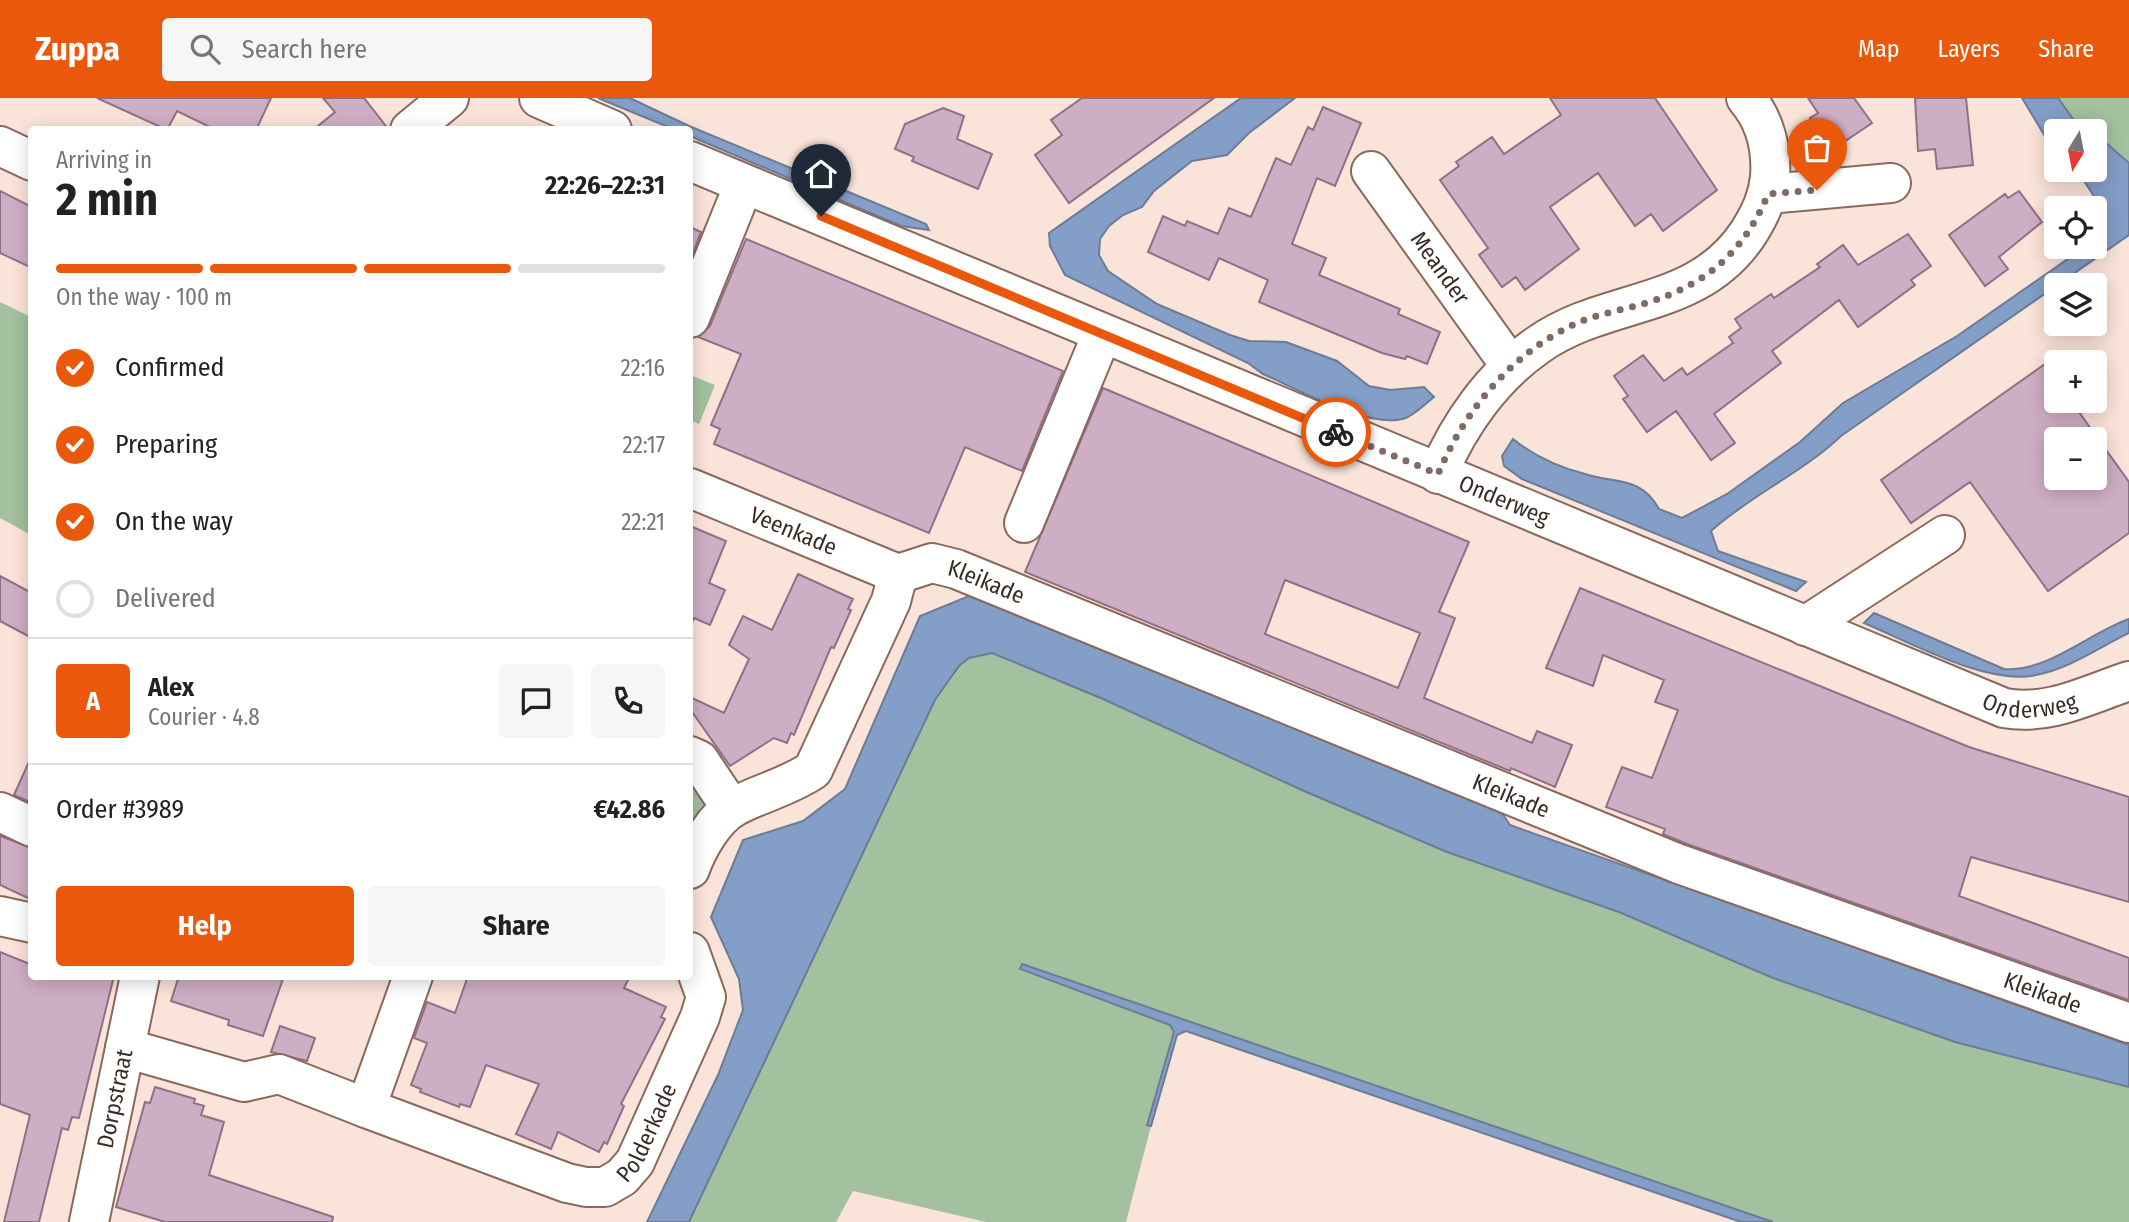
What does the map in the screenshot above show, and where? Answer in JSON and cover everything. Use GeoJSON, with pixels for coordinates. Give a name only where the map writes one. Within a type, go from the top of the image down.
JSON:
{"type":"FeatureCollection","features":[{"type":"Feature","properties":{"kind":"street"},"geometry":{"type":"LineString","coordinates":[[539,98],[603,126]]}},
{"type":"Feature","properties":{"kind":"street"},"geometry":{"type":"LineString","coordinates":[[1438,474],[1457,434],[1510,365],[1567,327],[1682,290],[1714,270],[1740,246],[1768,194],[1770,167],[1767,139],[1757,110],[1746,98]]}},
{"type":"Feature","properties":{"kind":"street"},"geometry":{"type":"LineString","coordinates":[[0,146],[28,160]]}},
{"type":"Feature","properties":{"kind":"street","name":"Onderweg"},"geometry":{"type":"LineString","coordinates":[[693,162],[2004,708],[2026,712],[2048,709],[2129,681]]}},
{"type":"Feature","properties":{"kind":"street","name":"Meander"},"geometry":{"type":"LineString","coordinates":[[1371,171],[1510,365]]}},
{"type":"Feature","properties":{"kind":"street"},"geometry":{"type":"LineString","coordinates":[[1768,194],[1891,183]]}},
{"type":"Feature","properties":{"kind":"street"},"geometry":{"type":"LineString","coordinates":[[693,311],[744,184]]}},
{"type":"Feature","properties":{"kind":"street"},"geometry":{"type":"LineString","coordinates":[[1024,523],[1102,334]]}},
{"type":"Feature","properties":{"kind":"street","name":"Veenkade"},"geometry":{"type":"LineString","coordinates":[[693,489],[898,574]]}},
{"type":"Feature","properties":{"kind":"street"},"geometry":{"type":"LineString","coordinates":[[1805,626],[1945,535]]}},
{"type":"Feature","properties":{"kind":"street","name":"Kleikade"},"geometry":{"type":"LineString","coordinates":[[898,574],[932,563],[956,569],[1679,864],[2129,1023]]}},
{"type":"Feature","properties":{"kind":"street"},"geometry":{"type":"LineString","coordinates":[[693,862],[700,846],[731,808],[796,782],[813,770],[891,601],[898,574]]}},
{"type":"Feature","properties":{"kind":"street"},"geometry":{"type":"LineString","coordinates":[[693,757],[699,760],[731,808]]}},
{"type":"Feature","properties":{"kind":"street"},"geometry":{"type":"LineString","coordinates":[[0,812],[28,825]]}},
{"type":"Feature","properties":{"kind":"street"},"geometry":{"type":"LineString","coordinates":[[0,916],[28,922]]}},
{"type":"Feature","properties":{"kind":"street","name":"Polderkade"},"geometry":{"type":"LineString","coordinates":[[125,1048],[244,1082],[279,1074],[567,1183],[605,1187],[622,1177],[635,1162],[700,1017],[706,997],[693,960]]}},
{"type":"Feature","properties":{"kind":"street","name":"Dorpstraat"},"geometry":{"type":"LineString","coordinates":[[89,1222],[139,980]]}},
{"type":"Feature","properties":{"kind":"street"},"geometry":{"type":"LineString","coordinates":[[366,1108],[412,980]]}},
{"type":"Feature","properties":{"kind":"green space"},"geometry":{"type":"Polygon","coordinates":[[[2058,98],[2129,98],[2129,163],[2107,142],[2107,119],[2073,119],[2058,98]]]}},
{"type":"Feature","properties":{"kind":"green space"},"geometry":{"type":"Polygon","coordinates":[[[0,302],[28,316],[28,533],[0,518],[0,302]]]}},
{"type":"Feature","properties":{"kind":"green space"},"geometry":{"type":"Polygon","coordinates":[[[693,376],[715,385],[699,424],[693,421],[693,376]]]}},
{"type":"Feature","properties":{"kind":"green space"},"geometry":{"type":"Polygon","coordinates":[[[992,653],[1103,699],[1304,791],[1447,852],[1619,912],[1773,978],[1955,1042],[2129,1087],[2129,1222],[1773,1222],[1022,965],[1020,970],[1170,1025],[1174,1031],[1148,1125],[1151,1126],[1126,1222],[986,1222],[853,1191],[836,1222],[689,1222],[935,700],[959,666],[968,658],[992,653]]]}},
{"type":"Feature","properties":{"kind":"green space"},"geometry":{"type":"Polygon","coordinates":[[[693,780],[708,807],[693,833],[693,780]]]}},
{"type":"Feature","properties":{"kind":"water"},"geometry":{"type":"Polygon","coordinates":[[[598,98],[630,98],[689,126],[666,126],[598,98]]]}},
{"type":"Feature","properties":{"kind":"water"},"geometry":{"type":"Polygon","coordinates":[[[1241,98],[1295,98],[1249,133],[1227,155],[1192,161],[1154,191],[1142,207],[1123,215],[1109,226],[1100,239],[1099,255],[1108,271],[1157,304],[1230,335],[1249,341],[1286,342],[1337,361],[1369,386],[1390,390],[1424,387],[1434,397],[1408,417],[1376,419],[1335,407],[1065,275],[1050,246],[1049,233],[1241,98]]]}},
{"type":"Feature","properties":{"kind":"water"},"geometry":{"type":"Polygon","coordinates":[[[2022,98],[2058,98],[2073,119],[2044,119],[2044,135],[2022,98]]]}},
{"type":"Feature","properties":{"kind":"water"},"geometry":{"type":"Polygon","coordinates":[[[693,128],[926,224],[929,230],[901,226],[693,137],[693,128]]]}},
{"type":"Feature","properties":{"kind":"water"},"geometry":{"type":"Polygon","coordinates":[[[2107,144],[2129,163],[2129,235],[2107,250],[2107,196],[2094,196],[2085,182],[2107,182],[2107,144]]]}},
{"type":"Feature","properties":{"kind":"water"},"geometry":{"type":"Polygon","coordinates":[[[2068,259],[2095,259],[2075,273],[2048,273],[2068,259]]]}},
{"type":"Feature","properties":{"kind":"water"},"geometry":{"type":"Polygon","coordinates":[[[2044,276],[2044,294],[1841,436],[1711,531],[1718,551],[1806,582],[1796,591],[1522,479],[1504,466],[1502,456],[1513,439],[1538,456],[1565,468],[1636,486],[1652,498],[1659,509],[1682,518],[1727,494],[1800,442],[1843,403],[1957,336],[2044,276]]]}},
{"type":"Feature","properties":{"kind":"water"},"geometry":{"type":"Polygon","coordinates":[[[969,596],[1502,813],[1510,825],[2129,1045],[2129,1087],[1955,1042],[1773,978],[1619,912],[1447,852],[1304,791],[1103,699],[992,653],[969,658],[959,666],[935,700],[689,1222],[647,1222],[718,1075],[743,1010],[739,979],[711,917],[743,840],[803,821],[845,789],[920,616],[969,596]]]}},
{"type":"Feature","properties":{"kind":"water"},"geometry":{"type":"Polygon","coordinates":[[[1874,613],[2004,669],[2020,668],[2052,658],[2129,619],[2129,633],[2060,668],[2017,677],[1995,674],[1949,660],[1864,623],[1874,613]]]}},
{"type":"Feature","properties":{"kind":"water"},"geometry":{"type":"Polygon","coordinates":[[[1022,964],[1773,1222],[1741,1222],[1186,1031],[1177,1035],[1151,1126],[1147,1125],[1174,1032],[1170,1025],[1020,969],[1022,964]]]}},
{"type":"Feature","properties":{"kind":"building"},"geometry":{"type":"Polygon","coordinates":[[[97,98],[271,98],[258,126],[208,126],[177,111],[169,126],[158,126],[97,98]]]}},
{"type":"Feature","properties":{"kind":"building"},"geometry":{"type":"Polygon","coordinates":[[[323,98],[364,98],[386,126],[318,126],[335,112],[323,98]]]}},
{"type":"Feature","properties":{"kind":"building"},"geometry":{"type":"Polygon","coordinates":[[[1082,98],[1214,98],[1069,203],[1035,155],[1062,135],[1051,120],[1082,98]]]}},
{"type":"Feature","properties":{"kind":"building"},"geometry":{"type":"Polygon","coordinates":[[[1550,98],[1655,98],[1717,190],[1663,231],[1651,214],[1635,226],[1598,173],[1550,207],[1579,249],[1525,290],[1516,277],[1502,287],[1479,255],[1488,248],[1440,180],[1459,166],[1456,162],[1492,137],[1504,154],[1561,115],[1550,98]]]}},
{"type":"Feature","properties":{"kind":"building"},"geometry":{"type":"Polygon","coordinates":[[[1808,98],[1854,98],[1872,123],[1832,150],[1810,118],[1818,113],[1808,98]]]}},
{"type":"Feature","properties":{"kind":"building"},"geometry":{"type":"Polygon","coordinates":[[[1915,98],[1966,98],[1973,165],[1937,169],[1935,149],[1918,151],[1915,98]]]}},
{"type":"Feature","properties":{"kind":"building"},"geometry":{"type":"Polygon","coordinates":[[[1323,107],[1361,123],[1335,186],[1317,178],[1292,244],[1326,258],[1319,275],[1400,309],[1398,314],[1440,332],[1427,364],[1407,356],[1405,359],[1382,353],[1259,302],[1268,280],[1219,258],[1209,280],[1148,252],[1163,216],[1185,226],[1187,221],[1218,234],[1229,208],[1251,217],[1276,158],[1291,165],[1308,127],[1313,130],[1323,107]]]}},
{"type":"Feature","properties":{"kind":"building"},"geometry":{"type":"Polygon","coordinates":[[[943,108],[964,116],[957,139],[992,154],[978,189],[912,161],[914,157],[895,149],[905,124],[943,108]]]}},
{"type":"Feature","properties":{"kind":"building"},"geometry":{"type":"Polygon","coordinates":[[[0,191],[28,205],[28,266],[0,253],[0,191]]]}},
{"type":"Feature","properties":{"kind":"building"},"geometry":{"type":"Polygon","coordinates":[[[2019,191],[2042,222],[1999,257],[2008,269],[1985,286],[1949,235],[2005,194],[2008,198],[2019,191]]]}},
{"type":"Feature","properties":{"kind":"building"},"geometry":{"type":"Polygon","coordinates":[[[693,228],[701,232],[693,253],[693,228]]]}},
{"type":"Feature","properties":{"kind":"building"},"geometry":{"type":"Polygon","coordinates":[[[1908,234],[1931,266],[1911,280],[1915,285],[1858,327],[1839,300],[1772,351],[1781,363],[1714,414],[1735,443],[1711,460],[1676,411],[1647,432],[1623,399],[1628,396],[1614,376],[1643,355],[1664,381],[1682,368],[1687,375],[1733,343],[1729,337],[1741,328],[1735,319],[1771,294],[1774,298],[1820,267],[1817,264],[1843,245],[1858,265],[1908,234]]]}},
{"type":"Feature","properties":{"kind":"building"},"geometry":{"type":"Polygon","coordinates":[[[746,239],[1063,371],[1022,471],[965,447],[929,533],[714,444],[720,429],[711,425],[741,354],[698,337],[710,326],[746,239]]]}},
{"type":"Feature","properties":{"kind":"building"},"geometry":{"type":"Polygon","coordinates":[[[2044,365],[2044,413],[2080,413],[2090,427],[2044,427],[2044,490],[2107,490],[2107,451],[2129,482],[2129,533],[2048,591],[1970,482],[1911,523],[1881,480],[2044,365]]]}},
{"type":"Feature","properties":{"kind":"building"},"geometry":{"type":"Polygon","coordinates":[[[1103,388],[1469,542],[1439,612],[1455,618],[1424,698],[1532,743],[1537,731],[1572,745],[1555,787],[1025,572],[1103,388]],[[1285,580],[1265,634],[1398,688],[1420,633],[1285,580]]]}},
{"type":"Feature","properties":{"kind":"building"},"geometry":{"type":"Polygon","coordinates":[[[693,527],[726,541],[709,583],[725,590],[710,625],[694,618],[693,620],[693,527]]]}},
{"type":"Feature","properties":{"kind":"building"},"geometry":{"type":"Polygon","coordinates":[[[798,574],[853,599],[848,609],[851,610],[834,648],[831,647],[794,735],[791,733],[787,743],[774,738],[730,766],[693,713],[693,698],[724,713],[749,659],[729,645],[743,616],[772,630],[798,574]]]}},
{"type":"Feature","properties":{"kind":"building"},"geometry":{"type":"Polygon","coordinates":[[[0,576],[28,591],[28,636],[0,621],[0,576]]]}},
{"type":"Feature","properties":{"kind":"building"},"geometry":{"type":"Polygon","coordinates":[[[1580,588],[1969,747],[2129,797],[2129,902],[1971,857],[1959,896],[2129,958],[2129,1000],[1687,844],[1663,834],[1665,829],[1606,807],[1622,767],[1652,778],[1678,710],[1655,702],[1664,680],[1603,655],[1593,686],[1546,668],[1580,588]]]}},
{"type":"Feature","properties":{"kind":"building"},"geometry":{"type":"Polygon","coordinates":[[[28,764],[28,801],[14,795],[28,764]]]}},
{"type":"Feature","properties":{"kind":"building"},"geometry":{"type":"Polygon","coordinates":[[[0,836],[28,846],[28,898],[0,885],[0,836]]]}},
{"type":"Feature","properties":{"kind":"building"},"geometry":{"type":"Polygon","coordinates":[[[0,952],[28,963],[28,980],[113,980],[79,1118],[72,1117],[68,1130],[62,1128],[39,1222],[4,1222],[30,1115],[0,1104],[0,952]]]}},
{"type":"Feature","properties":{"kind":"building"},"geometry":{"type":"Polygon","coordinates":[[[178,980],[283,980],[263,1036],[228,1025],[229,1020],[171,1001],[178,980]]]}},
{"type":"Feature","properties":{"kind":"building"},"geometry":{"type":"Polygon","coordinates":[[[467,980],[628,980],[624,988],[666,1007],[661,1017],[665,1019],[621,1104],[624,1106],[607,1144],[604,1142],[599,1152],[558,1132],[551,1149],[516,1134],[539,1084],[486,1065],[470,1107],[460,1104],[459,1107],[420,1092],[421,1089],[411,1085],[427,1043],[414,1038],[427,1002],[455,1013],[467,980]]]}},
{"type":"Feature","properties":{"kind":"building"},"geometry":{"type":"Polygon","coordinates":[[[280,1026],[315,1038],[307,1061],[271,1052],[280,1026]]]}},
{"type":"Feature","properties":{"kind":"building"},"geometry":{"type":"Polygon","coordinates":[[[155,1087],[195,1099],[194,1103],[204,1106],[201,1115],[224,1122],[209,1175],[333,1217],[332,1222],[165,1222],[116,1207],[145,1102],[150,1103],[155,1087]]]}},
{"type":"Feature","properties":{"kind":"way so far"},"geometry":{"type":"LineString","coordinates":[[1336,432],[1438,474],[1451,443],[1510,365],[1567,327],[1682,290],[1714,270],[1740,246],[1759,216],[1768,194],[1817,190]]}},
{"type":"Feature","properties":{"kind":"route"},"geometry":{"type":"LineString","coordinates":[[821,216],[1336,432]]}}]}
